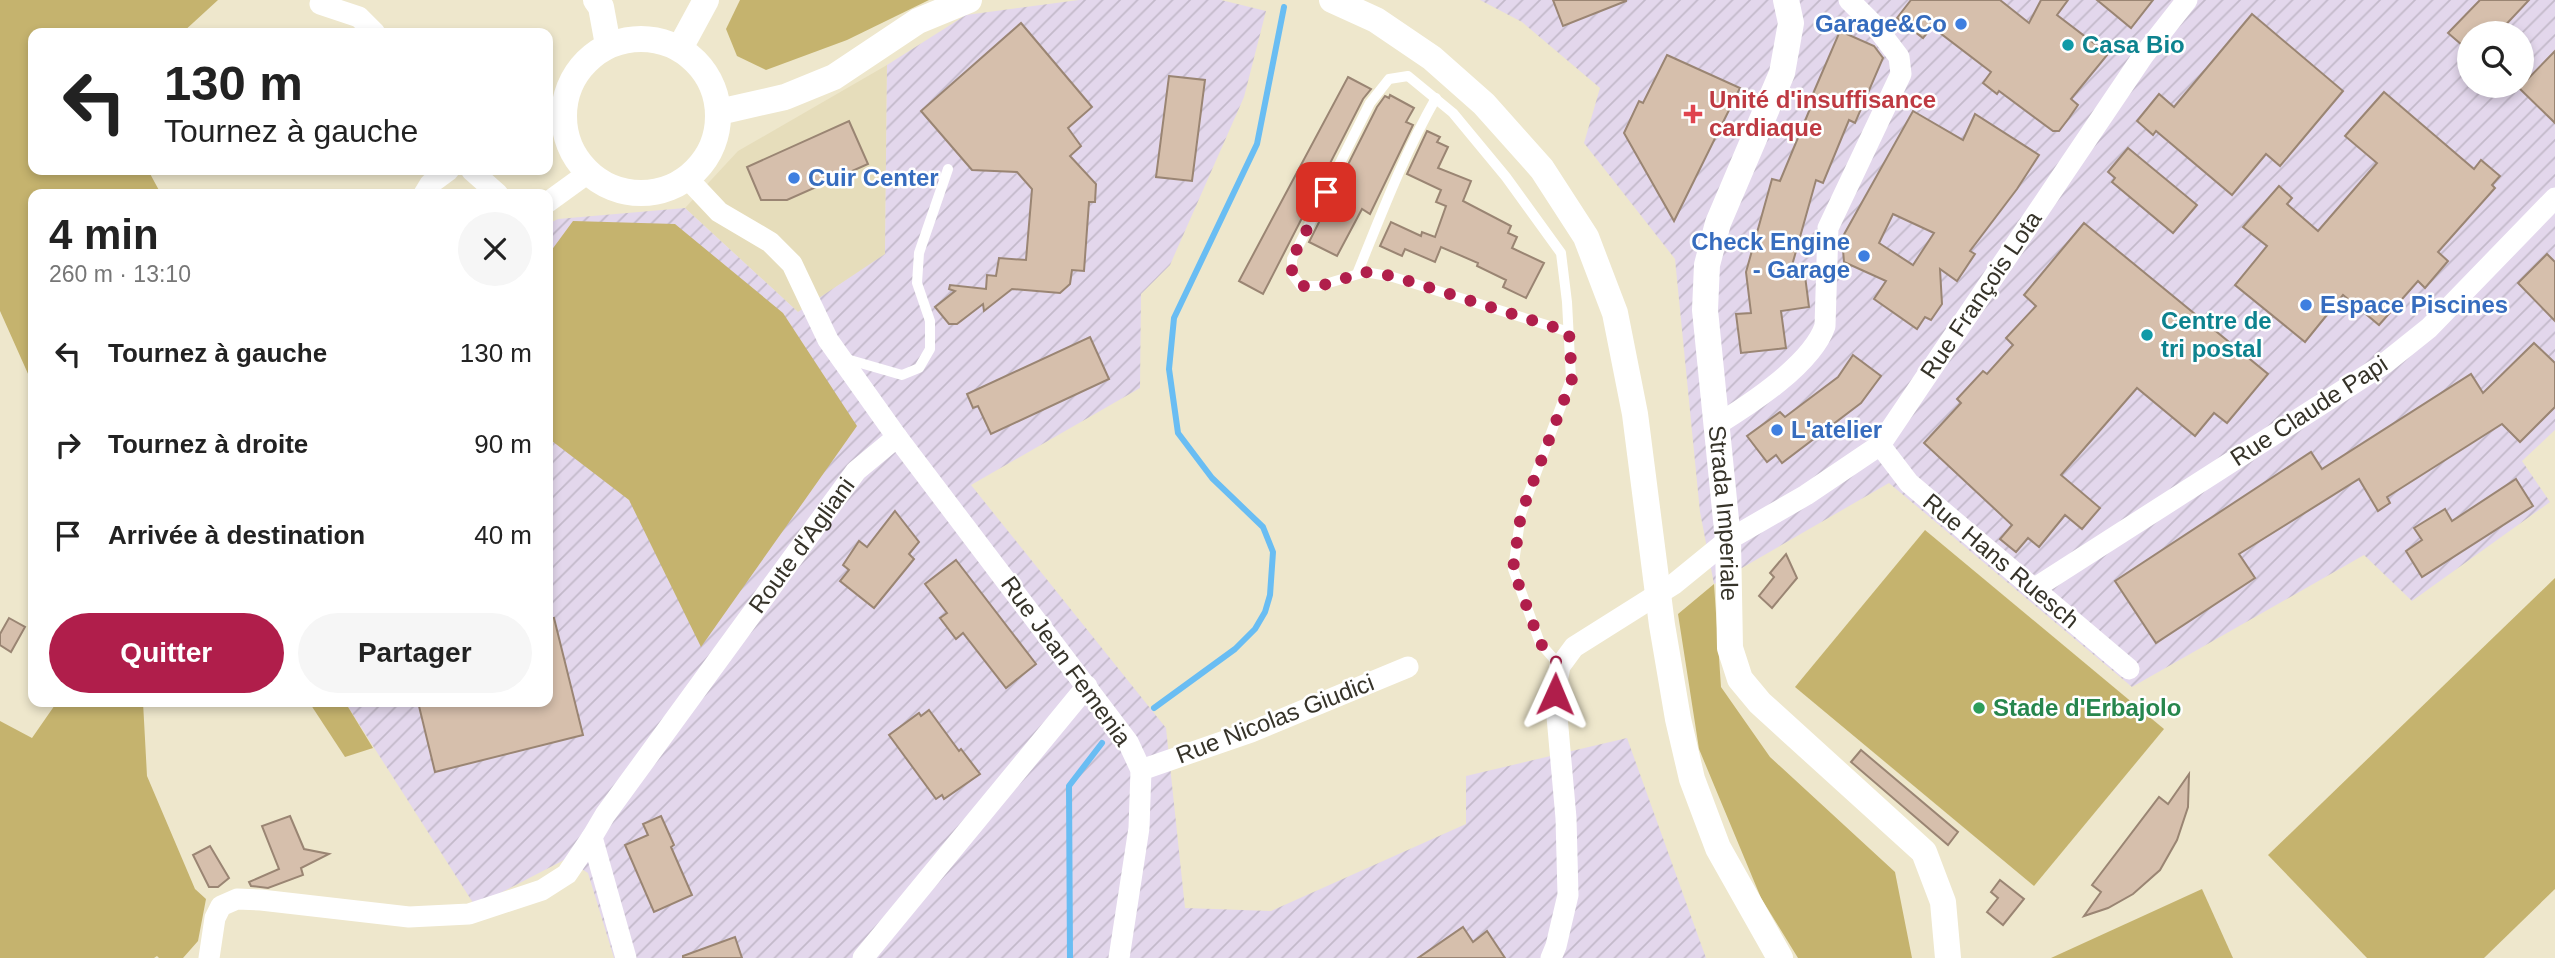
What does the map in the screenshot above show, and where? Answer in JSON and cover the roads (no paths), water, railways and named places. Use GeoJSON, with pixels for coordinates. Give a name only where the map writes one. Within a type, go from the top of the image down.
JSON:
{"type":"FeatureCollection","features":[{"type":"Feature","properties":{"kind":"street"},"geometry":{"type":"LineString","coordinates":[[596,0],[601,7],[608,45]]}},
{"type":"Feature","properties":{"kind":"street"},"geometry":{"type":"LineString","coordinates":[[680,48],[706,0]]}},
{"type":"Feature","properties":{"kind":"street"},"geometry":{"type":"LineString","coordinates":[[719,112],[785,97],[834,76],[918,21],[970,0]]}},
{"type":"Feature","properties":{"kind":"street"},"geometry":{"type":"LineString","coordinates":[[1332,0],[1376,20],[1432,58],[1484,104],[1542,169],[1586,237],[1615,313],[1634,414],[1675,706],[1692,779],[1718,848],[1780,958]]}},
{"type":"Feature","properties":{"kind":"street","name":"Strada Imperiale"},"geometry":{"type":"LineString","coordinates":[[1787,0],[1791,23],[1782,74],[1718,223],[1707,265],[1705,310],[1728,540],[1730,648],[1740,679],[1760,703],[1924,852],[1943,902],[1948,958]]}},
{"type":"Feature","properties":{"kind":"street"},"geometry":{"type":"LineString","coordinates":[[1718,424],[1777,383],[1820,341],[1825,326],[1828,228],[1901,74],[1899,57],[1877,28],[1849,0]]}},
{"type":"Feature","properties":{"kind":"street","name":"Rue François Lota"},"geometry":{"type":"LineString","coordinates":[[1728,540],[1806,495],[1880,445],[2135,67],[2187,0]]}},
{"type":"Feature","properties":{"kind":"street"},"geometry":{"type":"LineString","coordinates":[[320,4],[359,17],[370,28]]}},
{"type":"Feature","properties":{"kind":"street"},"geometry":{"type":"LineString","coordinates":[[632,38],[657,39],[680,48],[700,64],[714,86],[719,112],[716,137],[705,160],[687,178],[663,190],[637,194],[611,188],[588,173],[573,153],[564,130],[564,104],[572,80],[587,59],[608,45],[632,38]]}},
{"type":"Feature","properties":{"kind":"street"},"geometry":{"type":"LineString","coordinates":[[553,198],[588,173]]}},
{"type":"Feature","properties":{"kind":"street"},"geometry":{"type":"LineString","coordinates":[[427,189],[442,175]]}},
{"type":"Feature","properties":{"kind":"street"},"geometry":{"type":"LineString","coordinates":[[477,175],[492,189]]}},
{"type":"Feature","properties":{"kind":"street"},"geometry":{"type":"LineString","coordinates":[[687,178],[719,212],[770,242],[792,264],[828,340],[897,437]]}},
{"type":"Feature","properties":{"kind":"street","name":"Rue Claude Papi"},"geometry":{"type":"LineString","coordinates":[[2035,589],[2385,364],[2429,328],[2555,198]]}},
{"type":"Feature","properties":{"kind":"street","name":"Rue Jean Femenia"},"geometry":{"type":"LineString","coordinates":[[897,437],[1087,686],[1128,742],[1141,769],[1139,828],[1119,958]]}},
{"type":"Feature","properties":{"kind":"street","name":"Route d'Agliani"},"geometry":{"type":"LineString","coordinates":[[209,958],[215,918],[221,906],[237,900],[261,900],[409,917],[469,914],[542,890],[567,874],[605,815],[856,471],[897,437]]}},
{"type":"Feature","properties":{"kind":"street","name":"Rue Hans Ruesch"},"geometry":{"type":"LineString","coordinates":[[1880,445],[1909,483],[2129,669]]}},
{"type":"Feature","properties":{"kind":"street"},"geometry":{"type":"LineString","coordinates":[[1551,958],[1568,895],[1566,818],[1555,694],[1560,666],[1574,647],[1674,584],[1728,540]]}},
{"type":"Feature","properties":{"kind":"street","name":"Rue Nicolas Giudici"},"geometry":{"type":"LineString","coordinates":[[1141,769],[1251,732],[1408,667]]}},
{"type":"Feature","properties":{"kind":"street"},"geometry":{"type":"LineString","coordinates":[[863,958],[1087,686]]}},
{"type":"Feature","properties":{"kind":"street"},"geometry":{"type":"LineString","coordinates":[[592,837],[626,958]]}},
{"type":"Feature","properties":{"kind":"lane"},"geometry":{"type":"LineString","coordinates":[[1560,666],[1540,643],[1513,569],[1521,514],[1572,379],[1569,332],[1567,302],[1561,253],[1506,177],[1453,113],[1408,76],[1389,79],[1370,103],[1292,259],[1292,274],[1301,286],[1320,286],[1365,272],[1393,276],[1569,332]]}},
{"type":"Feature","properties":{"kind":"lane"},"geometry":{"type":"LineString","coordinates":[[1357,274],[1390,192],[1436,98]]}},
{"type":"Feature","properties":{"kind":"lane"},"geometry":{"type":"LineString","coordinates":[[841,358],[902,375],[919,368],[930,349],[930,321],[917,283],[919,253],[948,169]]}},
{"type":"Feature","properties":{"kind":"waterway"},"geometry":{"type":"LineString","coordinates":[[1154,708],[1235,649],[1255,629],[1265,612],[1270,595],[1273,552],[1263,527],[1212,478],[1178,433],[1169,369],[1174,318],[1257,144],[1284,7]]}},
{"type":"Feature","properties":{"kind":"waterway"},"geometry":{"type":"LineString","coordinates":[[1070,958],[1069,786],[1102,743]]}},
{"type":"Feature","properties":{"kind":"place","name":"Garage&Co"},"geometry":{"type":"Point","coordinates":[1961,24]}},
{"type":"Feature","properties":{"kind":"place","name":"Casa Bio"},"geometry":{"type":"Point","coordinates":[2068,45]}},
{"type":"Feature","properties":{"kind":"place","name":"Unité d'insuffisance cardiaque"},"geometry":{"type":"Point","coordinates":[1693,114]}},
{"type":"Feature","properties":{"kind":"place","name":"Cuir Center"},"geometry":{"type":"Point","coordinates":[794,178]}},
{"type":"Feature","properties":{"kind":"place","name":"Check Engine - Garage"},"geometry":{"type":"Point","coordinates":[1864,256]}},
{"type":"Feature","properties":{"kind":"place","name":"Espace Piscines"},"geometry":{"type":"Point","coordinates":[2306,305]}},
{"type":"Feature","properties":{"kind":"place","name":"Centre de tri postal"},"geometry":{"type":"Point","coordinates":[2147,335]}},
{"type":"Feature","properties":{"kind":"place","name":"L'atelier"},"geometry":{"type":"Point","coordinates":[1777,430]}},
{"type":"Feature","properties":{"kind":"place","name":"Stade d'Erbajolo"},"geometry":{"type":"Point","coordinates":[1979,708]}}]}
